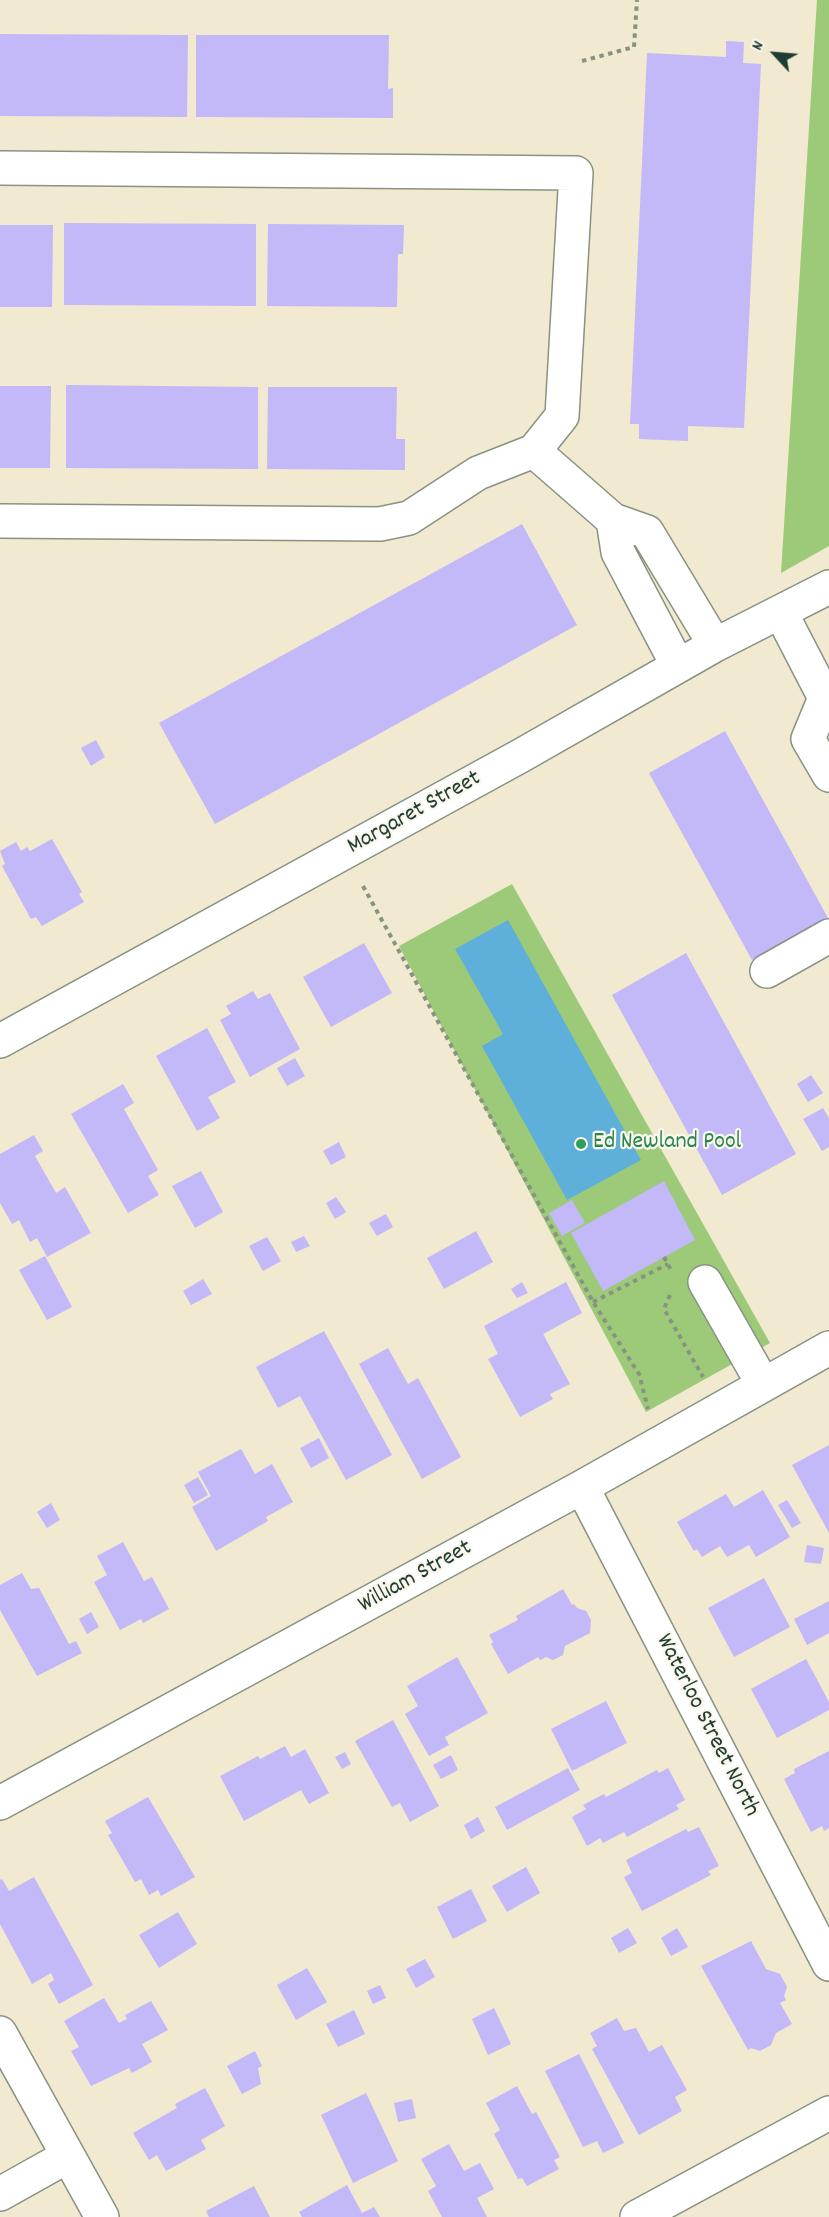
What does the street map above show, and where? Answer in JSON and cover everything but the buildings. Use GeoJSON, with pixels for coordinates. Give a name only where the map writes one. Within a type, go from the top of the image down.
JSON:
{"type":"FeatureCollection","features":[{"type":"Feature","properties":{"kind":"street"},"geometry":{"type":"LineString","coordinates":[[0,168],[576,173],[562,416],[534,451],[478,473],[409,518],[380,524],[0,521]]}},
{"type":"Feature","properties":{"kind":"street"},"geometry":{"type":"LineString","coordinates":[[534,451],[613,520],[647,532],[715,645]]}},
{"type":"Feature","properties":{"kind":"street"},"geometry":{"type":"LineString","coordinates":[[613,520],[618,552],[678,666]]}},
{"type":"Feature","properties":{"kind":"street","name":"Margaret Street"},"geometry":{"type":"LineString","coordinates":[[0,1041],[522,755],[715,645],[829,587]]}},
{"type":"Feature","properties":{"kind":"street"},"geometry":{"type":"LineString","coordinates":[[780,613],[827,699],[808,739],[829,775]]}},
{"type":"Feature","properties":{"kind":"street"},"geometry":{"type":"LineString","coordinates":[[767,971],[829,936]]}},
{"type":"Feature","properties":{"kind":"street"},"geometry":{"type":"LineString","coordinates":[[705,1282],[763,1384]]}},
{"type":"Feature","properties":{"kind":"street","name":"William Street"},"geometry":{"type":"LineString","coordinates":[[0,1803],[582,1487],[829,1348]]}},
{"type":"Feature","properties":{"kind":"street","name":"Waterloo Street North"},"geometry":{"type":"LineString","coordinates":[[582,1487],[829,1964]]}},
{"type":"Feature","properties":{"kind":"street"},"geometry":{"type":"LineString","coordinates":[[0,2033],[102,2217]]}},
{"type":"Feature","properties":{"kind":"street"},"geometry":{"type":"LineString","coordinates":[[637,2217],[829,2113]]}},
{"type":"Feature","properties":{"kind":"street"},"geometry":{"type":"LineString","coordinates":[[0,2194],[68,2156]]}},
{"type":"Feature","properties":{"kind":"path"},"geometry":{"type":"LineString","coordinates":[[582,61],[634,47],[637,0]]}},
{"type":"Feature","properties":{"kind":"path"},"geometry":{"type":"LineString","coordinates":[[363,886],[593,1302],[639,1374],[649,1413]]}},
{"type":"Feature","properties":{"kind":"path"},"geometry":{"type":"LineString","coordinates":[[593,1302],[669,1266],[664,1257]]}},
{"type":"Feature","properties":{"kind":"path"},"geometry":{"type":"LineString","coordinates":[[673,1291],[664,1309],[706,1382]]}},
{"type":"Feature","properties":{"kind":"green space"},"geometry":{"type":"Polygon","coordinates":[[[817,0],[829,0],[829,546],[781,573],[817,0]]]}},
{"type":"Feature","properties":{"kind":"green space","name":"Ed Newland Pool"},"geometry":{"type":"Polygon","coordinates":[[[512,884],[770,1343],[646,1412],[399,946],[512,884]]]}},
{"type":"Feature","properties":{"kind":"water"},"geometry":{"type":"Polygon","coordinates":[[[508,920],[641,1160],[567,1200],[482,1046],[503,1034],[455,949],[508,920]]]}},
{"type":"Feature","properties":{"kind":"place","name":"Ed Newland Pool"},"geometry":{"type":"Point","coordinates":[581,1144]}}]}
